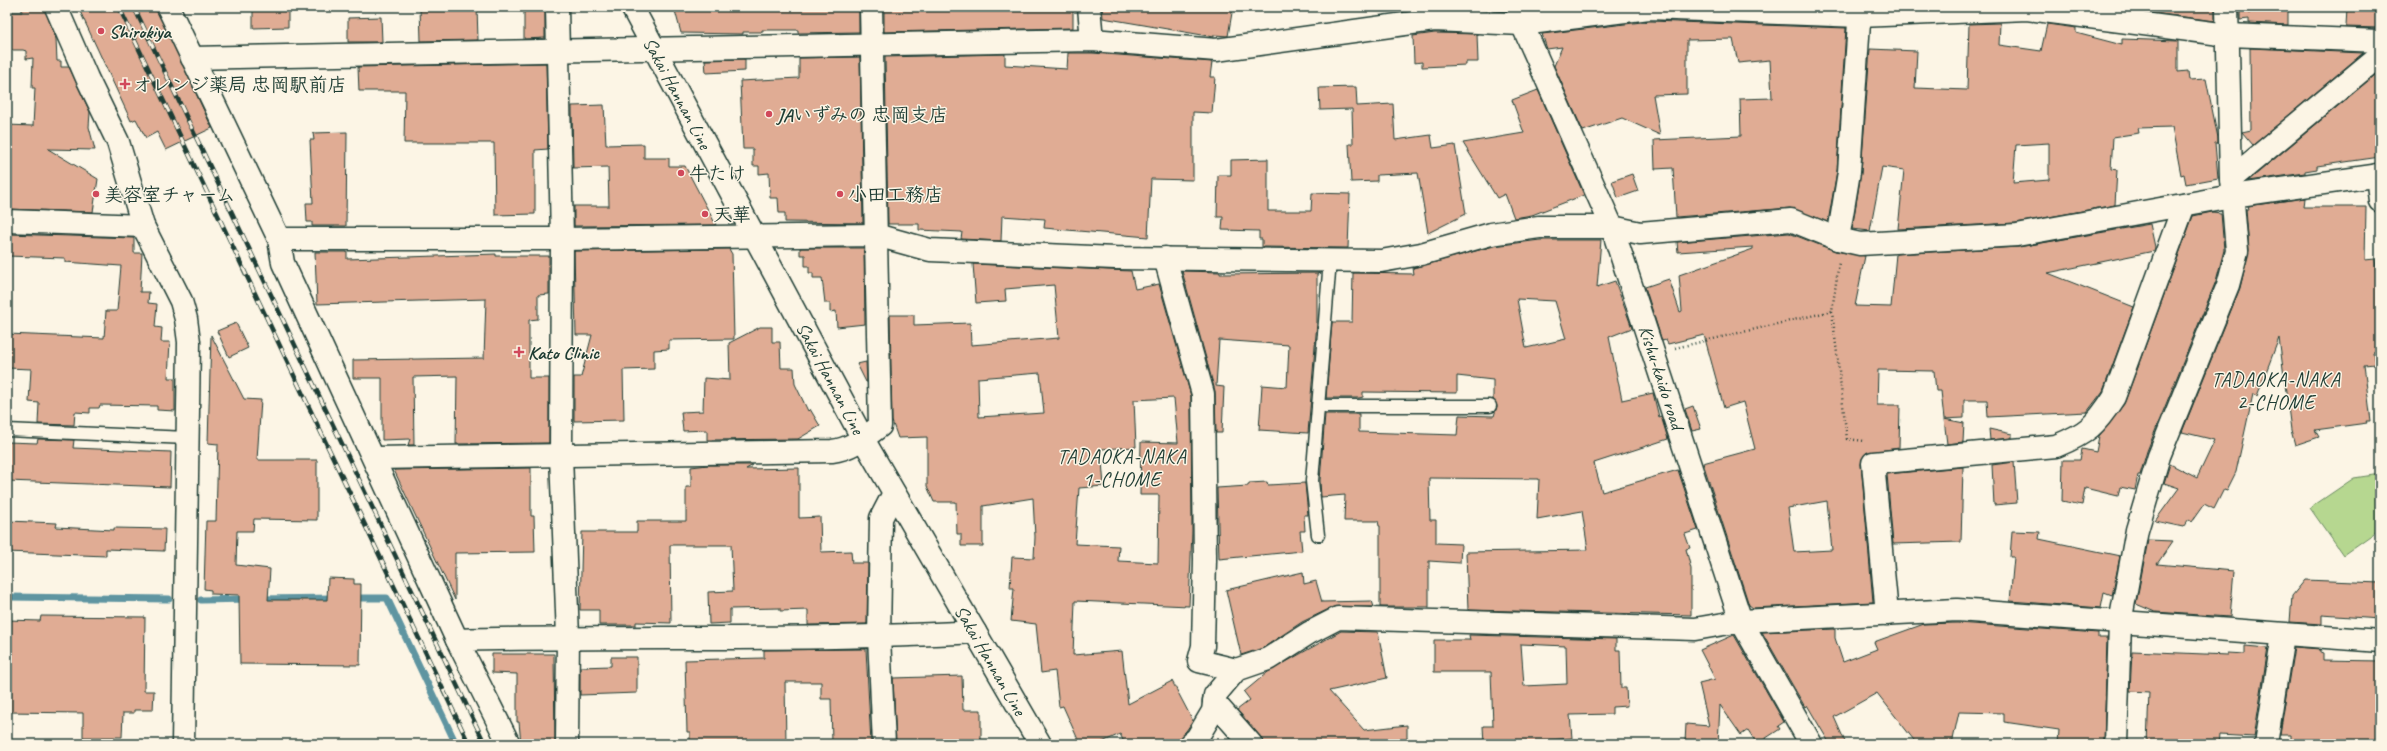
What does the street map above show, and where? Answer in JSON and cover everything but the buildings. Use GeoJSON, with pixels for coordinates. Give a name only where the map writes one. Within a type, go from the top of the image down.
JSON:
{"type":"FeatureCollection","features":[{"type":"Feature","properties":{"kind":"street"},"geometry":{"type":"LineString","coordinates":[[56,7],[87,78],[118,142],[143,226],[157,258],[175,287],[186,319],[189,342],[183,744]]}},
{"type":"Feature","properties":{"kind":"street"},"geometry":{"type":"LineString","coordinates":[[168,7],[279,240],[283,263],[375,458],[457,640],[509,744]]}},
{"type":"Feature","properties":{"kind":"street"},"geometry":{"type":"LineString","coordinates":[[557,7],[562,239],[561,456],[568,637],[566,744]]}},
{"type":"Feature","properties":{"kind":"street","name":"Sakai Hannan Line"},"geometry":{"type":"LineString","coordinates":[[632,7],[863,439],[1040,744]]}},
{"type":"Feature","properties":{"kind":"street"},"geometry":{"type":"LineString","coordinates":[[375,458],[832,451],[843,450],[863,439],[880,426],[871,7]]}},
{"type":"Feature","properties":{"kind":"street"},"geometry":{"type":"LineString","coordinates":[[1089,7],[1092,40]]}},
{"type":"Feature","properties":{"kind":"street"},"geometry":{"type":"LineString","coordinates":[[2116,744],[2120,623],[2137,530],[2159,456],[2228,285],[2237,251],[2232,187],[2226,7]]}},
{"type":"Feature","properties":{"kind":"street"},"geometry":{"type":"LineString","coordinates":[[192,58],[629,48],[656,50],[1092,40],[1216,50],[1434,20],[1650,8],[1860,11],[2027,9],[2228,35],[2380,41]]}},
{"type":"Feature","properties":{"kind":"street"},"geometry":{"type":"LineString","coordinates":[[1842,240],[1849,172],[1860,11]]}},
{"type":"Feature","properties":{"kind":"street","name":"Kishu-kaido road"},"geometry":{"type":"LineString","coordinates":[[1520,15],[1612,227],[1741,620],[1811,744]]}},
{"type":"Feature","properties":{"kind":"street"},"geometry":{"type":"LineString","coordinates":[[2232,187],[2380,54]]}},
{"type":"Feature","properties":{"kind":"street"},"geometry":{"type":"LineString","coordinates":[[279,240],[562,239],[876,235],[930,250],[1165,258],[1381,261],[1421,254],[1492,234],[1539,227],[1612,227],[1640,233],[1791,220],[1842,240],[1860,244],[2017,235],[2184,205],[2232,187],[2379,175],[2380,201]]}},
{"type":"Feature","properties":{"kind":"street"},"geometry":{"type":"LineString","coordinates":[[1887,614],[1873,463],[2056,446],[2078,438],[2097,423],[2114,397],[2184,205]]}},
{"type":"Feature","properties":{"kind":"street"},"geometry":{"type":"LineString","coordinates":[[7,221],[143,226]]}},
{"type":"Feature","properties":{"kind":"street"},"geometry":{"type":"LineString","coordinates":[[1165,258],[1203,394],[1203,646],[1199,661],[1236,670]]}},
{"type":"Feature","properties":{"kind":"street"},"geometry":{"type":"LineString","coordinates":[[884,744],[879,637],[881,518],[894,493]]}},
{"type":"Feature","properties":{"kind":"street"},"geometry":{"type":"LineString","coordinates":[[1190,744],[1197,738],[1212,711],[1215,695],[1236,670],[1268,659],[1309,633],[1338,618],[1695,630],[1741,620],[1957,610],[2380,641]]}},
{"type":"Feature","properties":{"kind":"street"},"geometry":{"type":"LineString","coordinates":[[457,640],[568,637],[879,637],[975,632]]}},
{"type":"Feature","properties":{"kind":"street"},"geometry":{"type":"LineString","coordinates":[[2266,744],[2283,635]]}},
{"type":"Feature","properties":{"kind":"street"},"geometry":{"type":"LineString","coordinates":[[1214,702],[1251,744]]}},
{"type":"Feature","properties":{"kind":"lane"},"geometry":{"type":"LineString","coordinates":[[1318,535],[1312,480],[1330,260]]}},
{"type":"Feature","properties":{"kind":"lane"},"geometry":{"type":"LineString","coordinates":[[1318,406],[1490,406]]}},
{"type":"Feature","properties":{"kind":"lane"},"geometry":{"type":"LineString","coordinates":[[7,430],[187,438]]}},
{"type":"Feature","properties":{"kind":"path"},"geometry":{"type":"LineString","coordinates":[[1842,240],[1836,271],[1832,311],[1847,440],[1872,442],[1873,463]]}},
{"type":"Feature","properties":{"kind":"path"},"geometry":{"type":"LineString","coordinates":[[1654,353],[1832,311]]}},
{"type":"Feature","properties":{"kind":"green space"},"geometry":{"type":"Polygon","coordinates":[[[2380,474],[2380,529],[2343,555],[2310,508],[2354,478],[2380,474]]]}},
{"type":"Feature","properties":{"kind":"waterway"},"geometry":{"type":"LineString","coordinates":[[7,597],[169,599]]}},
{"type":"Feature","properties":{"kind":"waterway"},"geometry":{"type":"LineString","coordinates":[[259,599],[337,598]]}},
{"type":"Feature","properties":{"kind":"waterway"},"geometry":{"type":"LineString","coordinates":[[351,598],[387,598],[456,744]]}},
{"type":"Feature","properties":{"kind":"waterway"},"geometry":{"type":"LineString","coordinates":[[201,600],[249,599]]}},
{"type":"Feature","properties":{"kind":"railway"},"geometry":{"type":"LineString","coordinates":[[119,7],[469,744]]}},
{"type":"Feature","properties":{"kind":"railway"},"geometry":{"type":"LineString","coordinates":[[134,7],[485,744]]}},
{"type":"Feature","properties":{"kind":"place","name":"Shirokiya"},"geometry":{"type":"Point","coordinates":[101,31]}},
{"type":"Feature","properties":{"kind":"place","name":"オレンジ薬局 忠岡駅前店"},"geometry":{"type":"Point","coordinates":[125,84]}},
{"type":"Feature","properties":{"kind":"place","name":"JAいずみの 忠岡支店"},"geometry":{"type":"Point","coordinates":[769,114]}},
{"type":"Feature","properties":{"kind":"place","name":"牛たけ"},"geometry":{"type":"Point","coordinates":[681,173]}},
{"type":"Feature","properties":{"kind":"place","name":"美容室チャーム"},"geometry":{"type":"Point","coordinates":[96,194]}},
{"type":"Feature","properties":{"kind":"place","name":"小田工務店"},"geometry":{"type":"Point","coordinates":[840,194]}},
{"type":"Feature","properties":{"kind":"place","name":"天華"},"geometry":{"type":"Point","coordinates":[705,214]}},
{"type":"Feature","properties":{"kind":"place","name":"Kato Clinic"},"geometry":{"type":"Point","coordinates":[519,352]}},
{"type":"Feature","properties":{"kind":"district","name":"TADAOKA-NAKA 2-CHOME"},"geometry":{"type":"Point","coordinates":[2276,390]}},
{"type":"Feature","properties":{"kind":"district","name":"TADAOKA-NAKA 1-CHOME"},"geometry":{"type":"Point","coordinates":[1122,468]}}]}
